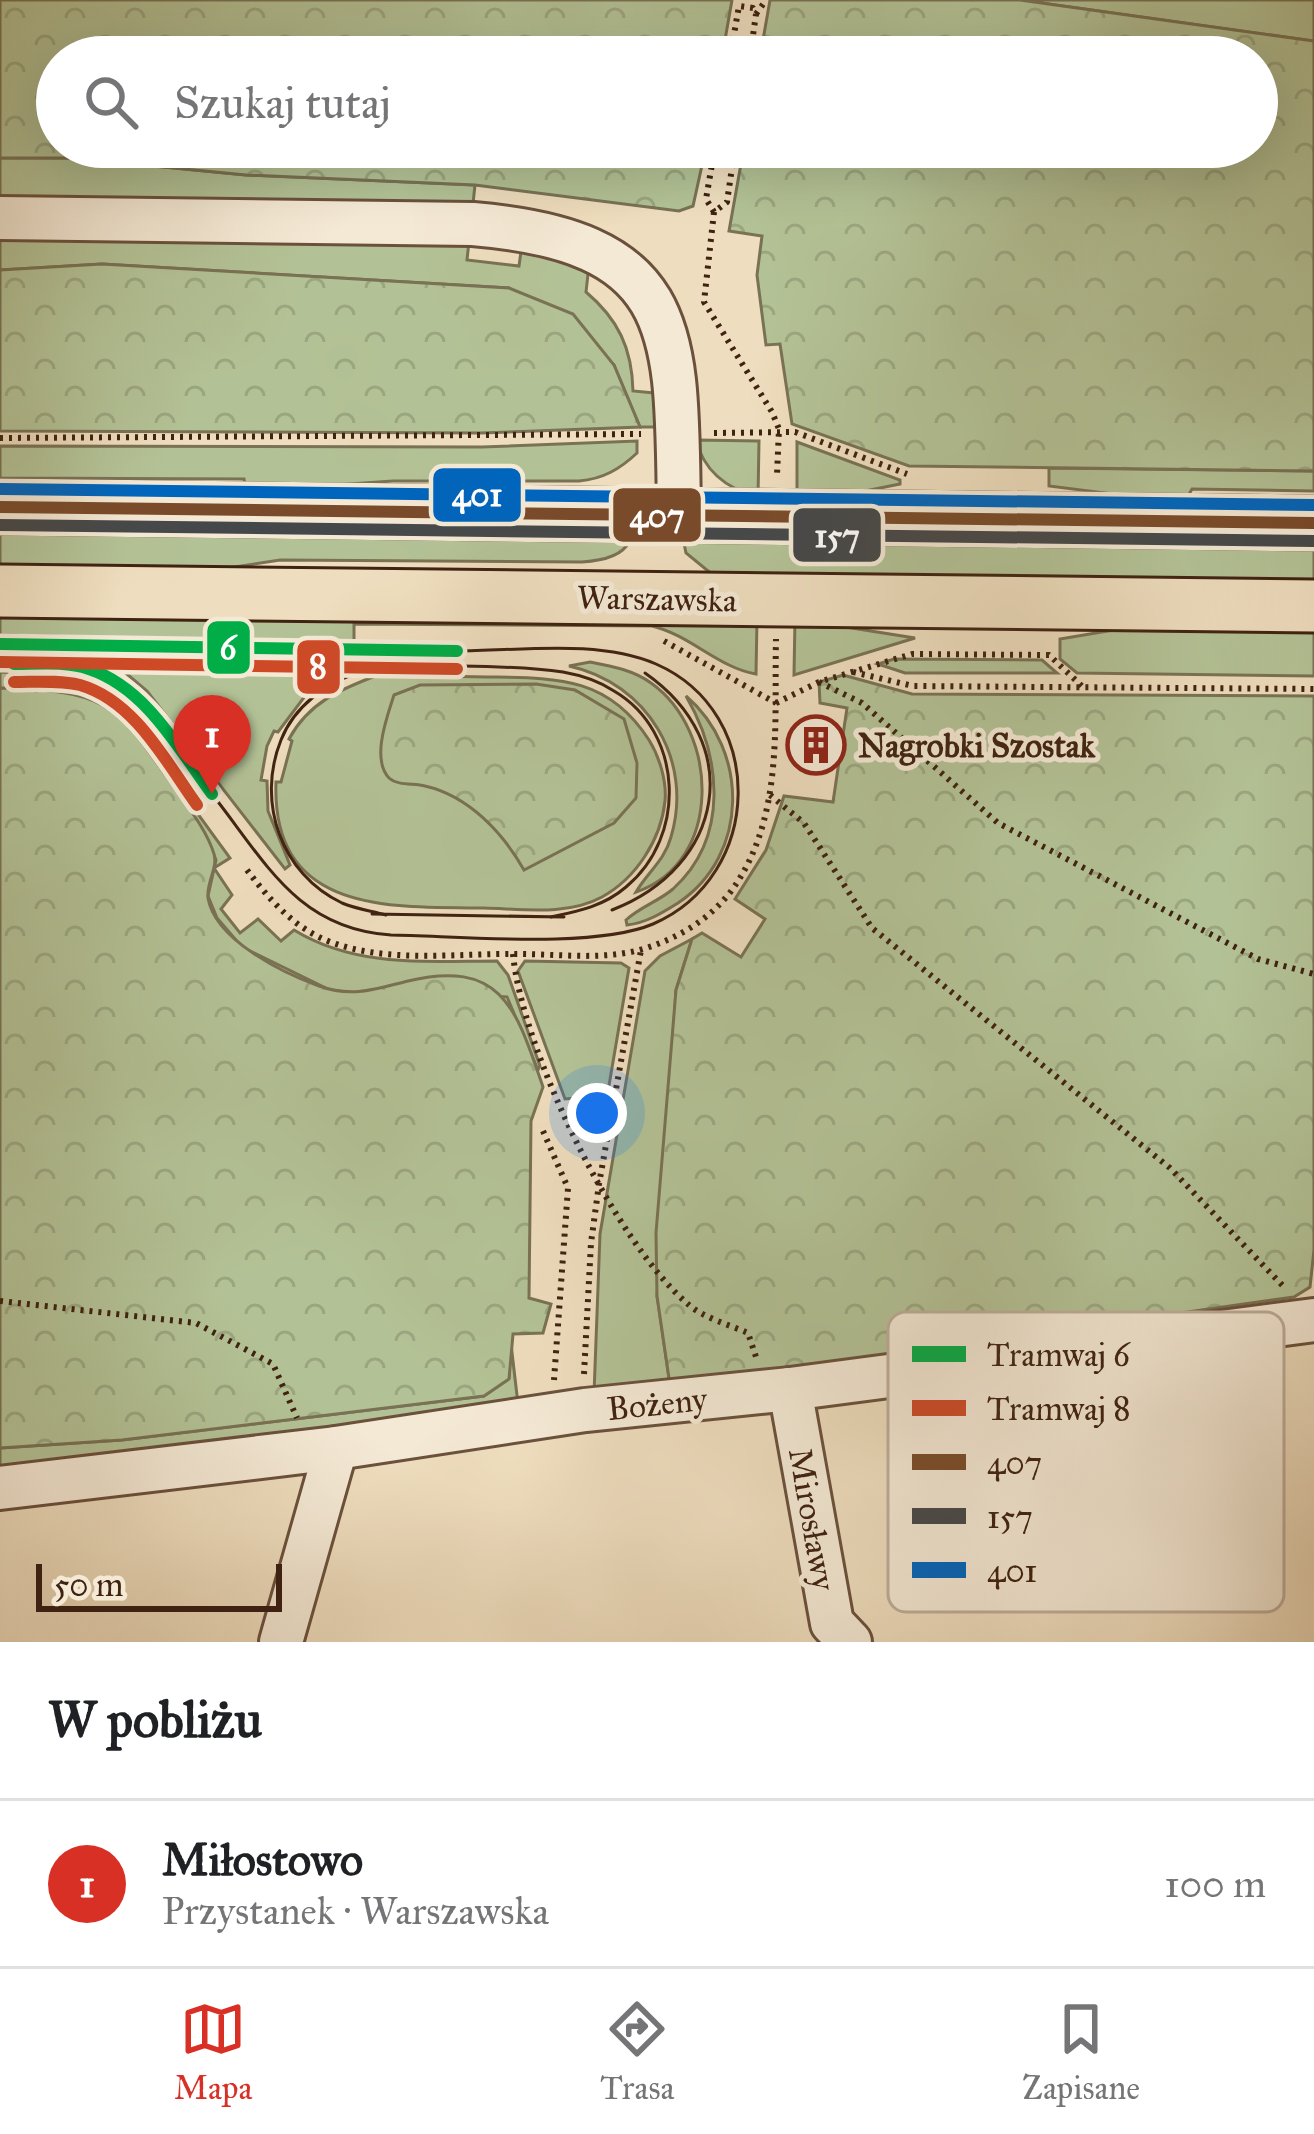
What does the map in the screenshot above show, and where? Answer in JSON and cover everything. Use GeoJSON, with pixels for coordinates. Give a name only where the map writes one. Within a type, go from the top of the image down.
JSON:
{"type":"FeatureCollection","features":[{"type":"Feature","properties":{"kind":"main road"},"geometry":{"type":"LineString","coordinates":[[0,507],[1314,523]]}},
{"type":"Feature","properties":{"kind":"main road","name":"Warszawska"},"geometry":{"type":"LineString","coordinates":[[0,591],[1314,606]]}},
{"type":"Feature","properties":{"kind":"street"},"geometry":{"type":"LineString","coordinates":[[0,218],[473,224],[558,237],[598,250],[622,267],[653,306],[669,342],[678,433],[679,515]]}},
{"type":"Feature","properties":{"kind":"street","name":"Bożeny"},"geometry":{"type":"LineString","coordinates":[[0,1488],[336,1448],[888,1366]]}},
{"type":"Feature","properties":{"kind":"street","name":"Mirosławy"},"geometry":{"type":"LineString","coordinates":[[776,1381],[832,1623],[850,1642]]}},
{"type":"Feature","properties":{"kind":"street"},"geometry":{"type":"LineString","coordinates":[[281,1642],[336,1448]]}},
{"type":"Feature","properties":{"kind":"path"},"geometry":{"type":"LineString","coordinates":[[753,36],[757,14],[766,0]]}},
{"type":"Feature","properties":{"kind":"path"},"geometry":{"type":"LineString","coordinates":[[735,36],[743,5],[757,14]]}},
{"type":"Feature","properties":{"kind":"path"},"geometry":{"type":"LineString","coordinates":[[711,168],[706,199],[714,212],[704,302],[772,412],[779,432],[777,489]]}},
{"type":"Feature","properties":{"kind":"path"},"geometry":{"type":"LineString","coordinates":[[714,212],[727,202],[732,168]]}},
{"type":"Feature","properties":{"kind":"path"},"geometry":{"type":"LineString","coordinates":[[0,438],[500,438],[795,432],[907,474]]}},
{"type":"Feature","properties":{"kind":"path"},"geometry":{"type":"LineString","coordinates":[[247,870],[275,906],[326,940],[376,952],[602,955],[641,950],[676,937],[707,916],[731,891],[764,830],[776,703],[776,625]]}},
{"type":"Feature","properties":{"kind":"path"},"geometry":{"type":"LineString","coordinates":[[649,638],[682,649],[776,703]]}},
{"type":"Feature","properties":{"kind":"path"},"geometry":{"type":"LineString","coordinates":[[776,703],[819,682],[912,654],[1049,655],[1084,688]]}},
{"type":"Feature","properties":{"kind":"path"},"geometry":{"type":"LineString","coordinates":[[853,672],[913,684],[1314,689]]}},
{"type":"Feature","properties":{"kind":"path"},"geometry":{"type":"LineString","coordinates":[[819,682],[862,703],[998,823],[1258,959],[1314,974]]}},
{"type":"Feature","properties":{"kind":"path"},"geometry":{"type":"LineString","coordinates":[[770,795],[804,823],[872,928],[1170,1168],[1304,1308]]}},
{"type":"Feature","properties":{"kind":"path"},"geometry":{"type":"LineString","coordinates":[[583,1383],[591,1243],[641,950]]}},
{"type":"Feature","properties":{"kind":"path"},"geometry":{"type":"LineString","coordinates":[[513,954],[542,1064],[599,1184],[642,1250],[691,1307],[748,1333],[776,1381]]}},
{"type":"Feature","properties":{"kind":"path"},"geometry":{"type":"LineString","coordinates":[[543,1131],[568,1188],[550,1415]]}},
{"type":"Feature","properties":{"kind":"path"},"geometry":{"type":"LineString","coordinates":[[0,1301],[196,1323],[273,1364],[299,1421]]}},
{"type":"Feature","properties":{"kind":"green space"},"geometry":{"type":"Polygon","coordinates":[[[0,0],[732,0],[726,36],[36,36],[36,158],[0,158],[0,0]]]}},
{"type":"Feature","properties":{"kind":"green space"},"geometry":{"type":"Polygon","coordinates":[[[770,0],[1020,0],[1314,41],[1314,471],[909,466],[792,424],[780,344],[766,345],[757,275],[762,236],[729,231],[740,168],[1278,168],[1278,36],[764,36],[770,0]]]}},
{"type":"Feature","properties":{"kind":"green space"},"geometry":{"type":"Polygon","coordinates":[[[1020,0],[1314,0],[1314,41],[1020,0]]]}},
{"type":"Feature","properties":{"kind":"green space"},"geometry":{"type":"Polygon","coordinates":[[[0,158],[36,158],[36,168],[174,168],[475,185],[467,260],[519,266],[522,244],[589,265],[586,292],[621,336],[633,391],[654,393],[660,399],[656,427],[640,427],[614,365],[509,288],[102,264],[0,270],[0,158]]]}},
{"type":"Feature","properties":{"kind":"green space"},"geometry":{"type":"Polygon","coordinates":[[[174,168],[701,168],[693,206],[679,211],[475,185],[174,168]]]}},
{"type":"Feature","properties":{"kind":"green space"},"geometry":{"type":"Polygon","coordinates":[[[102,264],[509,288],[573,314],[614,365],[640,427],[481,433],[0,431],[0,270],[102,264]]]}},
{"type":"Feature","properties":{"kind":"green space"},"geometry":{"type":"Polygon","coordinates":[[[696,440],[759,441],[758,497],[719,478],[696,440]]]}},
{"type":"Feature","properties":{"kind":"green space"},"geometry":{"type":"Polygon","coordinates":[[[637,441],[637,453],[624,464],[579,481],[393,481],[246,491],[244,479],[0,478],[0,446],[482,447],[637,441]]]}},
{"type":"Feature","properties":{"kind":"green space"},"geometry":{"type":"Polygon","coordinates":[[[797,442],[900,480],[900,484],[835,497],[797,498],[797,442]]]}},
{"type":"Feature","properties":{"kind":"green space"},"geometry":{"type":"Polygon","coordinates":[[[1049,468],[1314,471],[1314,491],[1192,489],[1184,503],[1049,486],[1049,468]]]}},
{"type":"Feature","properties":{"kind":"green space"},"geometry":{"type":"Polygon","coordinates":[[[0,525],[628,537],[629,542],[615,555],[582,562],[280,560],[208,571],[0,573],[0,525]]]}},
{"type":"Feature","properties":{"kind":"green space"},"geometry":{"type":"Polygon","coordinates":[[[682,534],[1314,542],[1314,587],[719,580],[686,553],[682,534]]]}},
{"type":"Feature","properties":{"kind":"green space"},"geometry":{"type":"Polygon","coordinates":[[[0,609],[757,619],[756,674],[652,626],[354,624],[354,643],[0,635],[0,609]]]}},
{"type":"Feature","properties":{"kind":"green space"},"geometry":{"type":"Polygon","coordinates":[[[795,619],[915,638],[794,675],[795,619]]]}},
{"type":"Feature","properties":{"kind":"green space"},"geometry":{"type":"Polygon","coordinates":[[[1155,623],[1314,628],[1314,676],[1077,673],[1060,659],[1060,639],[1155,623]]]}},
{"type":"Feature","properties":{"kind":"green space"},"geometry":{"type":"Polygon","coordinates":[[[122,655],[159,655],[162,672],[333,675],[305,696],[267,746],[261,780],[267,781],[268,811],[290,865],[285,869],[147,691],[121,669],[122,655]]]}},
{"type":"Feature","properties":{"kind":"green space"},"geometry":{"type":"Polygon","coordinates":[[[894,659],[1042,660],[1057,673],[905,673],[878,664],[894,659]]]}},
{"type":"Feature","properties":{"kind":"green space"},"geometry":{"type":"Polygon","coordinates":[[[590,662],[651,683],[690,732],[699,762],[702,794],[697,825],[685,853],[665,876],[636,892],[671,837],[676,780],[658,729],[642,707],[597,675],[569,666],[590,662]]]}},
{"type":"Feature","properties":{"kind":"green space"},"geometry":{"type":"Polygon","coordinates":[[[0,672],[68,676],[119,698],[154,732],[144,740],[230,858],[214,868],[216,860],[204,832],[121,716],[81,695],[0,688],[0,672]]]}},
{"type":"Feature","properties":{"kind":"green space"},"geometry":{"type":"Polygon","coordinates":[[[378,675],[558,680],[616,703],[649,740],[663,777],[663,816],[645,856],[602,897],[560,909],[376,902],[343,894],[315,880],[293,857],[280,825],[276,782],[281,782],[289,739],[316,706],[378,675]]]}},
{"type":"Feature","properties":{"kind":"green space"},"geometry":{"type":"Polygon","coordinates":[[[843,675],[912,694],[1314,696],[1314,1250],[1310,1287],[1294,1297],[1188,1312],[888,1312],[888,1354],[670,1385],[657,1296],[656,1233],[676,990],[692,939],[702,933],[741,957],[765,919],[735,899],[766,850],[784,796],[833,802],[847,708],[820,703],[819,682],[843,675]]]}},
{"type":"Feature","properties":{"kind":"green space"},"geometry":{"type":"Polygon","coordinates":[[[536,684],[575,690],[624,719],[637,763],[636,798],[614,823],[524,870],[495,830],[470,807],[441,791],[389,778],[381,749],[394,695],[420,685],[536,684]]]}},
{"type":"Feature","properties":{"kind":"green space"},"geometry":{"type":"Polygon","coordinates":[[[0,688],[84,697],[102,705],[134,733],[210,844],[215,859],[208,898],[213,913],[253,953],[331,990],[364,991],[440,976],[466,977],[502,997],[514,1014],[543,1087],[531,1121],[529,1298],[551,1304],[543,1333],[513,1334],[509,1379],[484,1396],[122,1440],[0,1448],[0,688]]]}},
{"type":"Feature","properties":{"kind":"green space"},"geometry":{"type":"Polygon","coordinates":[[[686,696],[707,718],[721,744],[733,802],[729,831],[702,883],[666,910],[627,925],[626,920],[673,889],[691,868],[711,821],[714,795],[707,744],[686,696]]]}},
{"type":"Feature","properties":{"kind":"green space"},"geometry":{"type":"Polygon","coordinates":[[[214,868],[232,895],[221,909],[240,933],[258,919],[281,941],[294,930],[367,957],[497,961],[508,975],[538,1070],[507,997],[330,990],[242,947],[217,918],[208,896],[214,868]]]}},
{"type":"Feature","properties":{"kind":"green space"},"geometry":{"type":"Polygon","coordinates":[[[692,939],[676,990],[657,1296],[670,1385],[594,1394],[600,1234],[645,971],[660,956],[692,939]]]}},
{"type":"Feature","properties":{"kind":"green space"},"geometry":{"type":"Polygon","coordinates":[[[525,961],[621,963],[629,968],[606,1103],[586,1097],[565,1099],[518,971],[525,961]]]}},
{"type":"Feature","properties":{"kind":"green space"},"geometry":{"type":"Polygon","coordinates":[[[511,1344],[518,1404],[0,1470],[0,1448],[122,1440],[484,1396],[509,1378],[511,1344]]]}},
{"type":"Feature","properties":{"kind":"tram line","name":"6"},"geometry":{"type":"LineString","coordinates":[[0,644],[457,651]]}},
{"type":"Feature","properties":{"kind":"tram line"},"geometry":{"type":"LineString","coordinates":[[212,794],[286,887],[331,920],[358,930],[488,939],[597,936],[653,924],[690,901],[716,870],[732,834],[738,794],[734,755],[718,719],[693,687],[656,664],[609,651],[457,651]]}},
{"type":"Feature","properties":{"kind":"tram line","name":"8"},"geometry":{"type":"LineString","coordinates":[[0,662],[457,669]]}},
{"type":"Feature","properties":{"kind":"tram line","name":"6"},"geometry":{"type":"LineString","coordinates":[[14,664],[71,665],[109,678],[159,721],[212,794]]}},
{"type":"Feature","properties":{"kind":"tram line"},"geometry":{"type":"LineString","coordinates":[[163,665],[358,667]]}},
{"type":"Feature","properties":{"kind":"tram line"},"geometry":{"type":"LineString","coordinates":[[386,915],[347,905],[321,890],[289,855],[279,834],[271,788],[281,740],[303,706],[349,676],[380,669],[461,666],[563,672],[602,684],[637,709],[665,758],[667,814],[660,841],[646,866],[609,899],[551,917]]}},
{"type":"Feature","properties":{"kind":"tram line"},"geometry":{"type":"LineString","coordinates":[[612,910],[650,890],[679,865],[699,835],[709,802],[709,768],[699,734],[677,702],[645,673]]}},
{"type":"Feature","properties":{"kind":"tram line","name":"8"},"geometry":{"type":"LineString","coordinates":[[14,682],[80,685],[117,704],[148,735],[197,805]]}},
{"type":"Feature","properties":{"kind":"tram line"},"geometry":{"type":"LineString","coordinates":[[372,914],[564,917]]}},
{"type":"Feature","properties":{"kind":"transit line","name":"401"},"geometry":{"type":"LineString","coordinates":[[0,489],[1314,505]]}},
{"type":"Feature","properties":{"kind":"transit line","name":"407"},"geometry":{"type":"LineString","coordinates":[[0,507],[1314,523]]}},
{"type":"Feature","properties":{"kind":"transit line","name":"157"},"geometry":{"type":"LineString","coordinates":[[0,525],[1314,541]]}},
{"type":"Feature","properties":{"kind":"place","name":"Nagrobki Szostak"},"geometry":{"type":"Point","coordinates":[816,745]}},
{"type":"Feature","properties":{"kind":"place","name":"Miłostowo"},"geometry":{"type":"Point","coordinates":[212,794]}}]}
